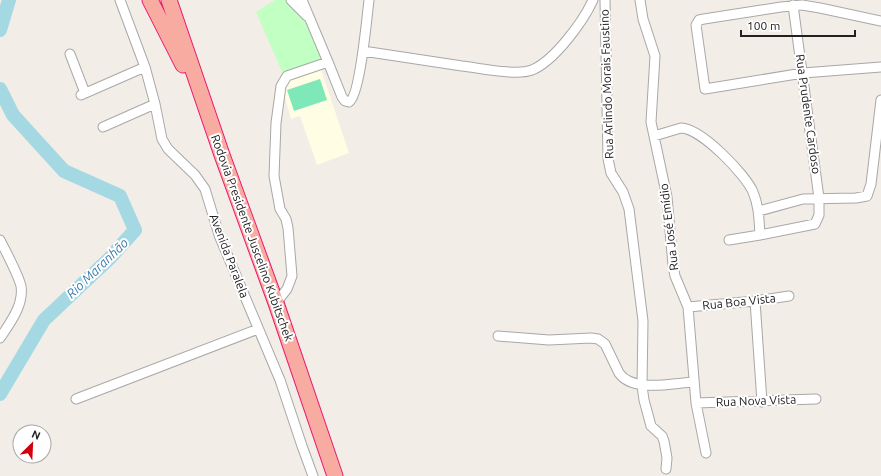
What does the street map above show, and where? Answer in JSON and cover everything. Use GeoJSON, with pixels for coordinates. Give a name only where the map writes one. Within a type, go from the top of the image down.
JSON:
{"type":"FeatureCollection","features":[{"type":"Feature","properties":{"kind":"highway"},"geometry":{"type":"LineString","coordinates":[[150,0],[179,61],[198,83]]}},
{"type":"Feature","properties":{"kind":"highway","name":"Rodovia Presidente Juscelino Kubitschek"},"geometry":{"type":"LineString","coordinates":[[169,0],[222,155],[276,303],[335,476]]}},
{"type":"Feature","properties":{"kind":"street","name":"Avenida Paralela"},"geometry":{"type":"LineString","coordinates":[[120,0],[145,67],[155,104],[159,132],[164,143],[172,154],[195,175],[205,189],[218,235],[280,380],[313,476]]}},
{"type":"Feature","properties":{"kind":"street"},"geometry":{"type":"LineString","coordinates":[[291,0],[311,19]]}},
{"type":"Feature","properties":{"kind":"street"},"geometry":{"type":"LineString","coordinates":[[302,0],[342,97],[345,101],[349,102],[352,100],[355,92],[363,51],[369,0]]}},
{"type":"Feature","properties":{"kind":"street"},"geometry":{"type":"LineString","coordinates":[[363,51],[483,69],[516,72],[530,70],[546,62],[554,54],[588,11],[593,0]]}},
{"type":"Feature","properties":{"kind":"street","name":"Rua Arlindo Morais Faustino"},"geometry":{"type":"LineString","coordinates":[[605,0],[608,159],[611,173],[623,192],[630,210],[643,321],[642,386],[651,426],[662,436],[664,441],[667,458],[666,468]]}},
{"type":"Feature","properties":{"kind":"street","name":"Rua José Emídio"},"geometry":{"type":"LineString","coordinates":[[640,0],[643,18],[655,56],[651,116],[668,197],[675,276],[688,307],[696,403],[706,453]]}},
{"type":"Feature","properties":{"kind":"street"},"geometry":{"type":"LineString","coordinates":[[881,21],[820,8],[780,3],[704,19],[697,23],[696,28],[705,89],[803,73],[881,67]]}},
{"type":"Feature","properties":{"kind":"street","name":"Rua Prudente Cardoso"},"geometry":{"type":"LineString","coordinates":[[760,235],[814,224],[819,215],[820,198],[793,5]]}},
{"type":"Feature","properties":{"kind":"street"},"geometry":{"type":"LineString","coordinates":[[70,54],[83,94],[145,67]]}},
{"type":"Feature","properties":{"kind":"street"},"geometry":{"type":"LineString","coordinates":[[276,303],[287,289],[292,276],[288,228],[286,219],[280,209],[274,176],[276,123],[282,86],[287,76],[328,62]]}},
{"type":"Feature","properties":{"kind":"street"},"geometry":{"type":"LineString","coordinates":[[759,211],[804,199],[862,198],[868,194],[881,100]]}},
{"type":"Feature","properties":{"kind":"street"},"geometry":{"type":"LineString","coordinates":[[102,127],[155,104]]}},
{"type":"Feature","properties":{"kind":"street"},"geometry":{"type":"LineString","coordinates":[[654,136],[682,128],[690,129],[712,145],[742,175],[752,190],[759,211],[760,235],[729,240]]}},
{"type":"Feature","properties":{"kind":"street"},"geometry":{"type":"LineString","coordinates":[[0,240],[21,286],[21,294],[15,315],[0,338]]}},
{"type":"Feature","properties":{"kind":"street","name":"Rua Boa Vista"},"geometry":{"type":"LineString","coordinates":[[688,307],[755,301],[789,296]]}},
{"type":"Feature","properties":{"kind":"street"},"geometry":{"type":"LineString","coordinates":[[755,301],[762,402]]}},
{"type":"Feature","properties":{"kind":"street"},"geometry":{"type":"LineString","coordinates":[[76,399],[258,329]]}},
{"type":"Feature","properties":{"kind":"street"},"geometry":{"type":"LineString","coordinates":[[498,336],[549,340],[598,339],[605,344],[622,376],[630,382],[642,386],[694,382]]}},
{"type":"Feature","properties":{"kind":"street","name":"Rua Nova Vista"},"geometry":{"type":"LineString","coordinates":[[696,403],[816,399]]}},
{"type":"Feature","properties":{"kind":"shaded area"},"geometry":{"type":"Polygon","coordinates":[[[320,67],[349,153],[317,165],[300,116],[291,119],[283,90],[287,78],[320,67]]]}},
{"type":"Feature","properties":{"kind":"green space"},"geometry":{"type":"Polygon","coordinates":[[[275,0],[296,0],[323,63],[284,76],[256,12],[275,0]]]}},
{"type":"Feature","properties":{"kind":"green space"},"geometry":{"type":"Polygon","coordinates":[[[320,79],[327,100],[294,111],[287,90],[320,79]]]}},
{"type":"Feature","properties":{"kind":"waterway","name":"Rio Maranhão"},"geometry":{"type":"LineString","coordinates":[[0,30],[9,0]]}},
{"type":"Feature","properties":{"kind":"waterway","name":"Rio Maranhão"},"geometry":{"type":"LineString","coordinates":[[0,89],[13,115],[64,171],[120,196],[135,230],[109,259],[44,320],[0,394]]}}]}
